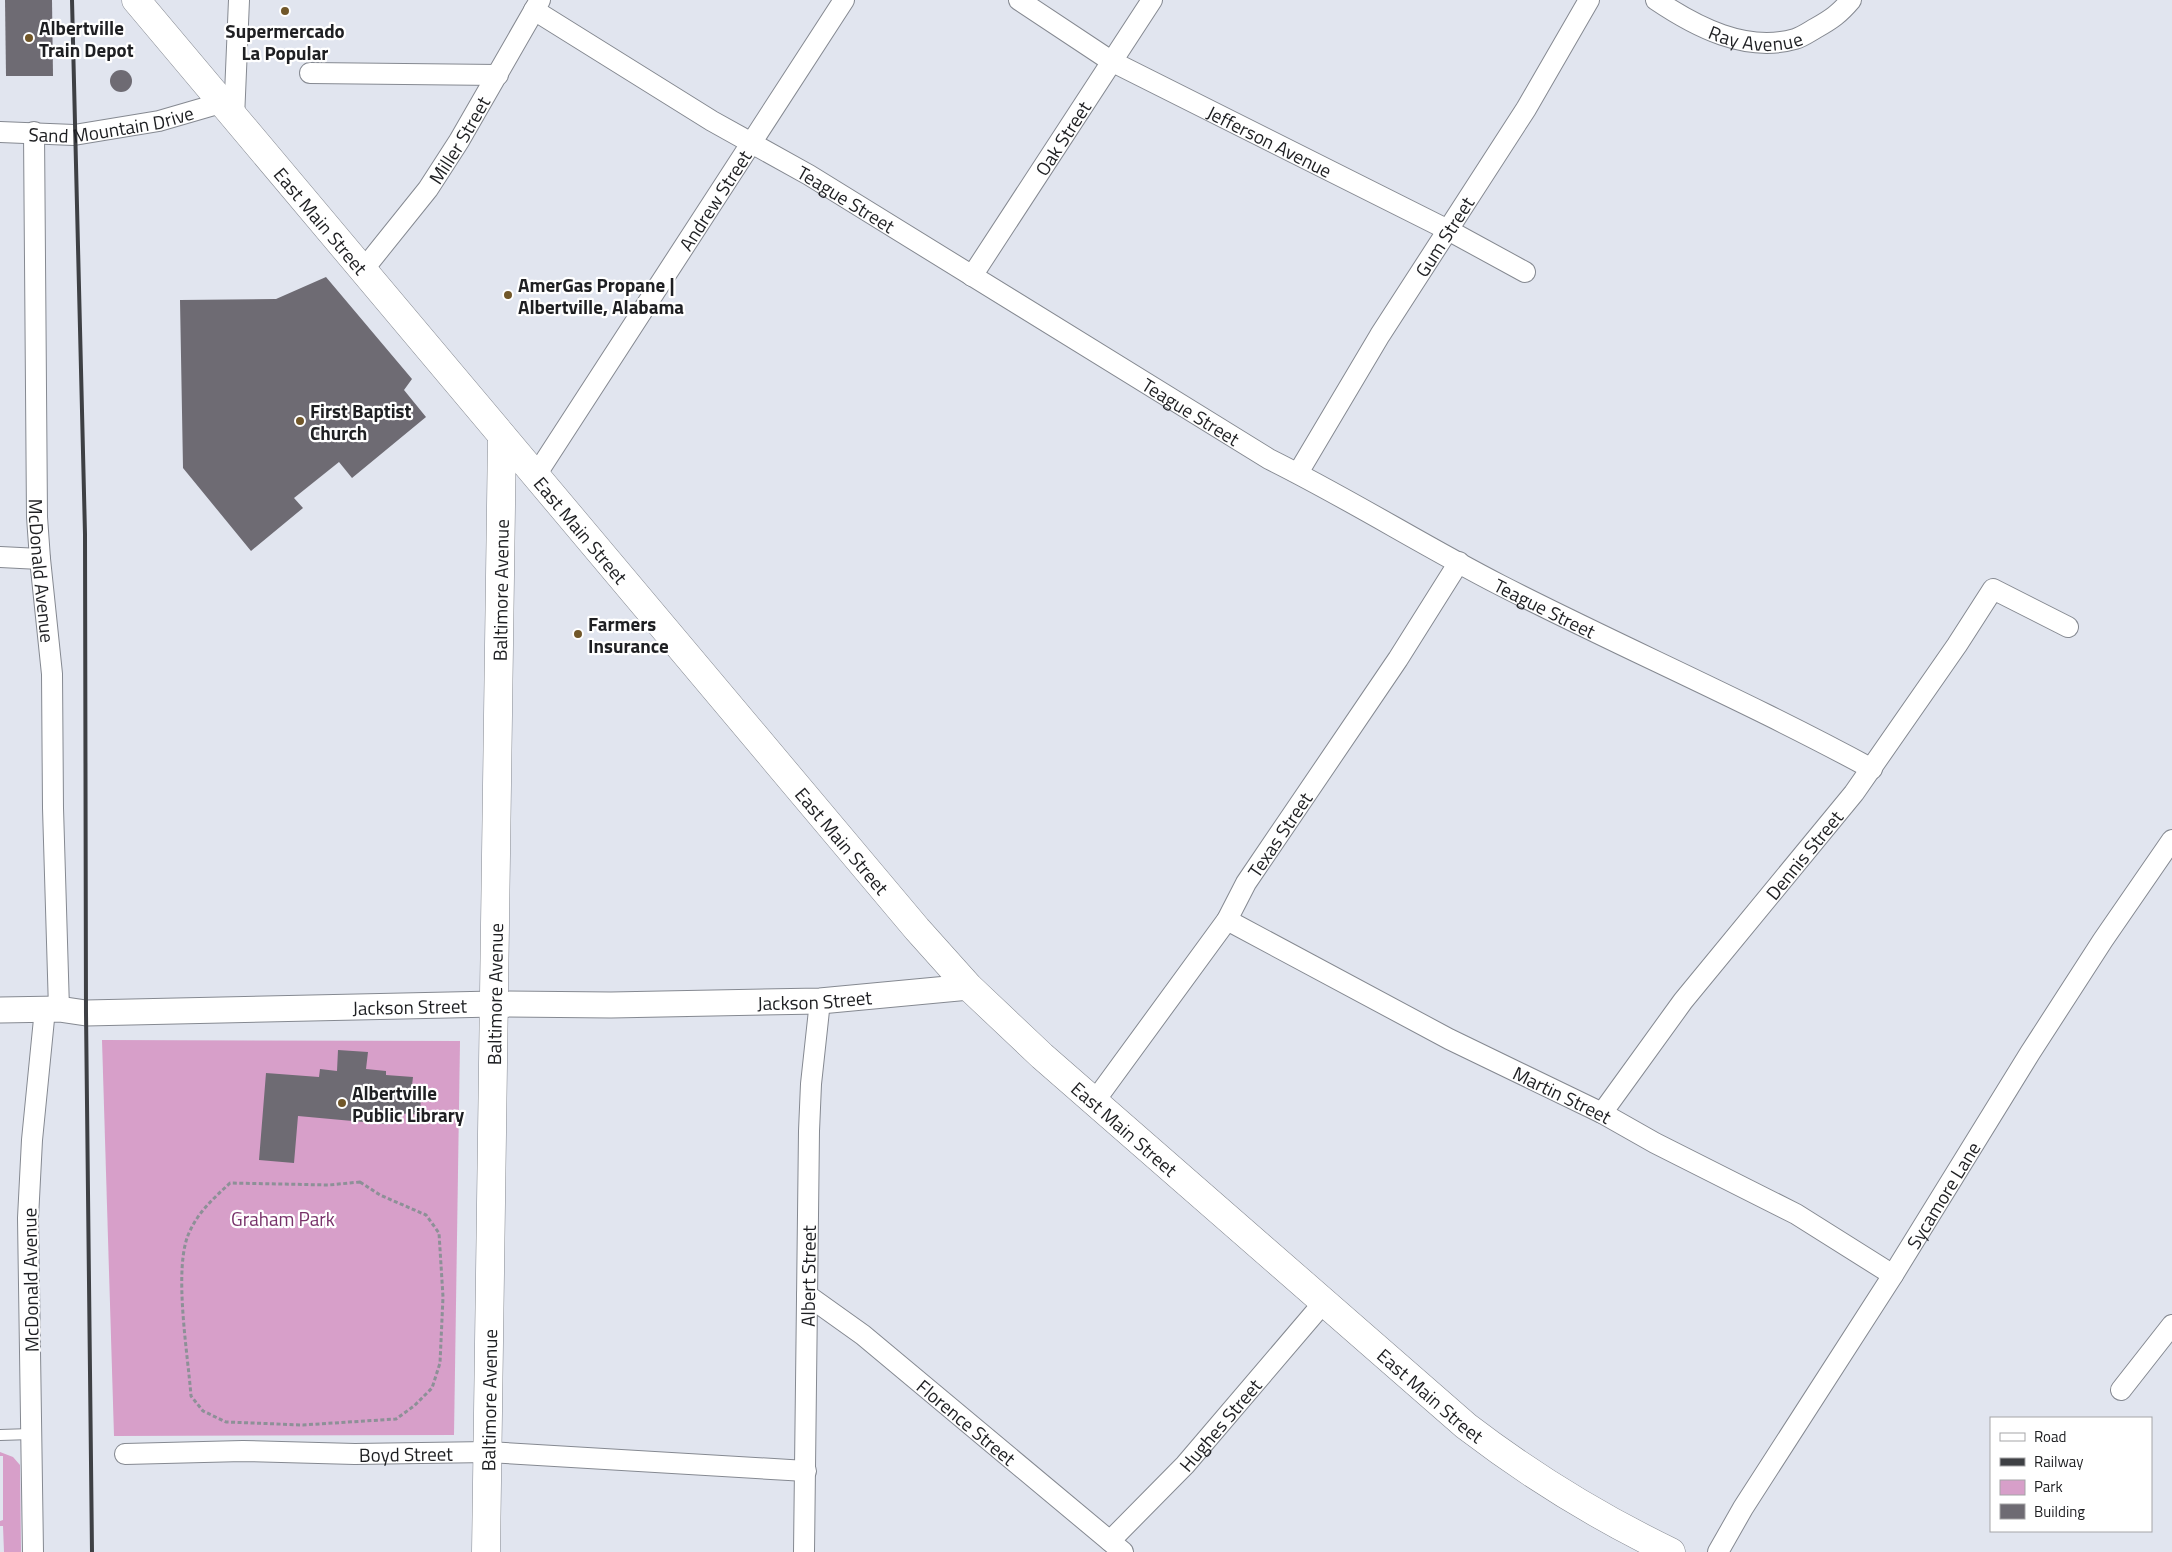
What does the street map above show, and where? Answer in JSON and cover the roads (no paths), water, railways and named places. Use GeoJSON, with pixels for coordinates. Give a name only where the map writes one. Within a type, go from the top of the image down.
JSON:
{"type":"FeatureCollection","features":[{"type":"Feature","properties":{"kind":"main road","name":"East Main Street"},"geometry":{"type":"LineString","coordinates":[[136,0],[910,921],[969,987],[1094,1102],[1466,1426],[1502,1454],[1598,1515],[1671,1552]]}},
{"type":"Feature","properties":{"kind":"main road","name":"Baltimore Avenue"},"geometry":{"type":"LineString","coordinates":[[486,1552],[502,436]]}},
{"type":"Feature","properties":{"kind":"street"},"geometry":{"type":"LineString","coordinates":[[228,110],[239,0]]}},
{"type":"Feature","properties":{"kind":"street","name":"Andrew Street"},"geometry":{"type":"LineString","coordinates":[[536,475],[844,0]]}},
{"type":"Feature","properties":{"kind":"street","name":"Jefferson Avenue"},"geometry":{"type":"LineString","coordinates":[[1019,0],[1111,61],[1448,230],[1525,272]]}},
{"type":"Feature","properties":{"kind":"street","name":"Oak Street"},"geometry":{"type":"LineString","coordinates":[[972,276],[1152,0]]}},
{"type":"Feature","properties":{"kind":"street","name":"Gum Street"},"geometry":{"type":"LineString","coordinates":[[1298,473],[1380,335],[1526,109],[1589,0]]}},
{"type":"Feature","properties":{"kind":"street","name":"Ray Avenue"},"geometry":{"type":"LineString","coordinates":[[1656,0],[1686,20],[1728,38],[1774,43],[1797,39],[1838,16],[1851,0]]}},
{"type":"Feature","properties":{"kind":"street","name":"Teague Street"},"geometry":{"type":"LineString","coordinates":[[537,5],[704,116],[809,176],[1252,449],[1500,585],[1642,653],[1872,769]]}},
{"type":"Feature","properties":{"kind":"street","name":"Miller Street"},"geometry":{"type":"LineString","coordinates":[[363,270],[428,189],[459,141],[537,5]]}},
{"type":"Feature","properties":{"kind":"street"},"geometry":{"type":"LineString","coordinates":[[310,73],[498,75]]}},
{"type":"Feature","properties":{"kind":"street","name":"Sand Mountain Drive"},"geometry":{"type":"LineString","coordinates":[[0,132],[74,135],[228,110]]}},
{"type":"Feature","properties":{"kind":"street","name":"McDonald Avenue"},"geometry":{"type":"LineString","coordinates":[[33,1552],[28,1218],[32,1140],[52,1009],[53,808],[52,674],[37,517],[34,132]]}},
{"type":"Feature","properties":{"kind":"street"},"geometry":{"type":"LineString","coordinates":[[0,556],[40,559]]}},
{"type":"Feature","properties":{"kind":"street","name":"Texas Street"},"geometry":{"type":"LineString","coordinates":[[1094,1102],[1227,920],[1246,883],[1398,659],[1459,562]]}},
{"type":"Feature","properties":{"kind":"street","name":"Dennis Street"},"geometry":{"type":"LineString","coordinates":[[1602,1112],[1683,1001],[1872,769],[1993,589],[2068,627]]}},
{"type":"Feature","properties":{"kind":"street","name":"Sycamore Lane"},"geometry":{"type":"LineString","coordinates":[[1718,1552],[1743,1508],[1894,1275],[2030,1053],[2103,940],[2172,840]]}},
{"type":"Feature","properties":{"kind":"street","name":"Martin Street"},"geometry":{"type":"LineString","coordinates":[[1227,920],[1449,1039],[1602,1112],[1655,1143],[1796,1214],[1894,1275]]}},
{"type":"Feature","properties":{"kind":"street","name":"Jackson Street"},"geometry":{"type":"LineString","coordinates":[[0,1010],[52,1009],[86,1013],[494,1004],[611,1005],[820,1001],[969,987]]}},
{"type":"Feature","properties":{"kind":"street","name":"Albert Street"},"geometry":{"type":"LineString","coordinates":[[804,1552],[810,1112],[820,1001]]}},
{"type":"Feature","properties":{"kind":"street","name":"Florence Street"},"geometry":{"type":"LineString","coordinates":[[807,1295],[863,1335],[1116,1547]]}},
{"type":"Feature","properties":{"kind":"street","name":"Hughes Street"},"geometry":{"type":"LineString","coordinates":[[1116,1547],[1324,1302]]}},
{"type":"Feature","properties":{"kind":"street"},"geometry":{"type":"LineString","coordinates":[[2121,1390],[2172,1325]]}},
{"type":"Feature","properties":{"kind":"street","name":"Boyd Street"},"geometry":{"type":"LineString","coordinates":[[125,1454],[243,1451],[355,1454],[488,1452],[806,1471]]}},
{"type":"Feature","properties":{"kind":"lane"},"geometry":{"type":"LineString","coordinates":[[0,1435],[31,1434]]}},
{"type":"Feature","properties":{"kind":"railway"},"geometry":{"type":"LineString","coordinates":[[72,0],[85,534],[86,1013],[92,1552]]}},
{"type":"Feature","properties":{"kind":"place","name":"Supermercado La Popular"},"geometry":{"type":"Point","coordinates":[285,11]}},
{"type":"Feature","properties":{"kind":"place","name":"Albertville Train Depot"},"geometry":{"type":"Point","coordinates":[29,38]}},
{"type":"Feature","properties":{"kind":"place","name":"AmerGas Propane | Albertville, Alabama"},"geometry":{"type":"Point","coordinates":[508,295]}},
{"type":"Feature","properties":{"kind":"place","name":"First Baptist Church"},"geometry":{"type":"Point","coordinates":[300,421]}},
{"type":"Feature","properties":{"kind":"place","name":"Farmers Insurance"},"geometry":{"type":"Point","coordinates":[578,634]}},
{"type":"Feature","properties":{"kind":"place","name":"Albertville Public Library"},"geometry":{"type":"Point","coordinates":[342,1103]}},
{"type":"Feature","properties":{"kind":"park label","name":"Graham Park"},"geometry":{"type":"Point","coordinates":[283,1218]}}]}
